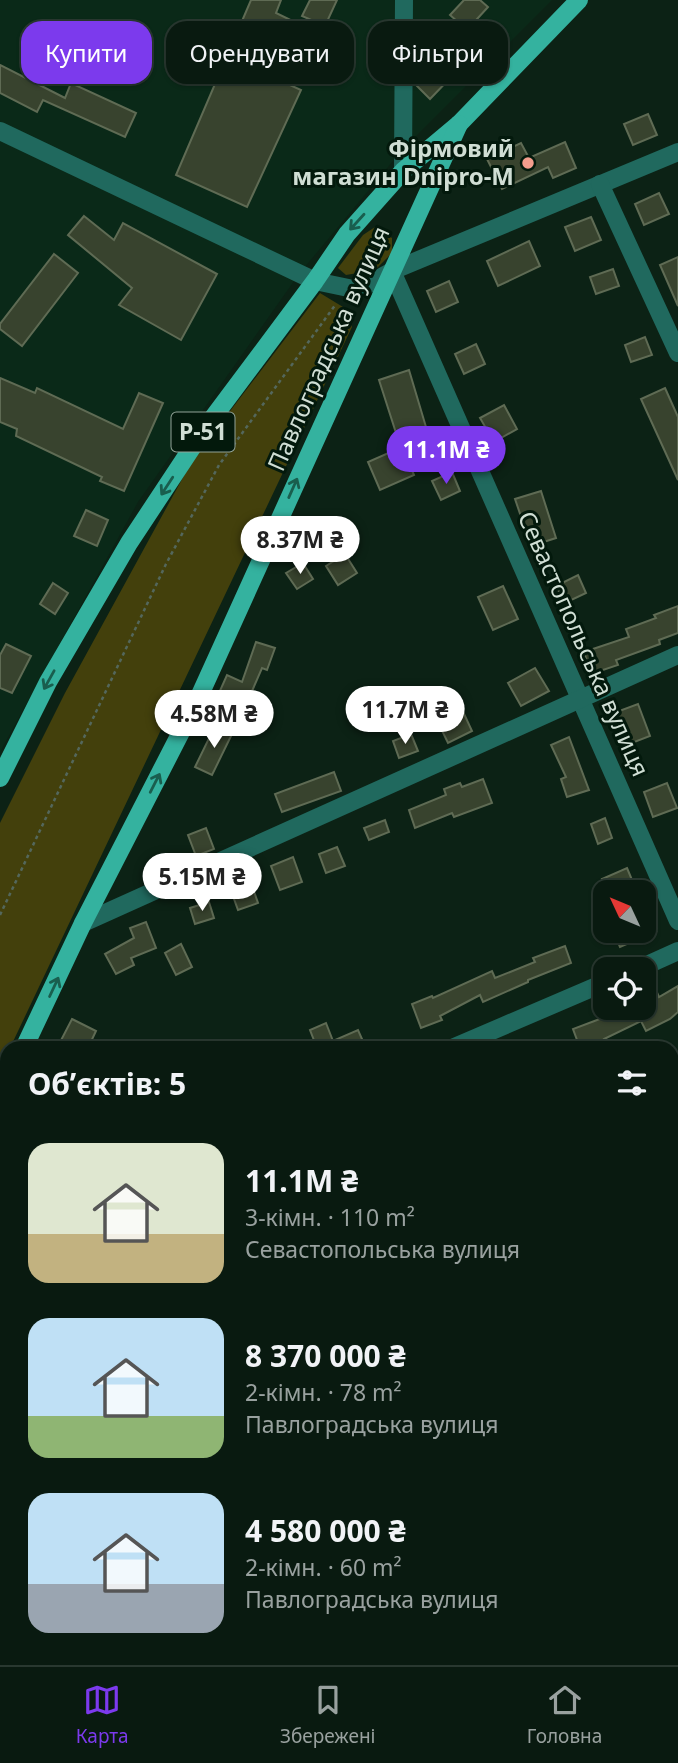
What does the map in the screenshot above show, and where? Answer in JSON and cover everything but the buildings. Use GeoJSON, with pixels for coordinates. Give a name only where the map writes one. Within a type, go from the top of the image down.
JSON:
{"type":"FeatureCollection","features":[{"type":"Feature","properties":{"kind":"main road","name":"Павлоградська вулиця"},"geometry":{"type":"LineString","coordinates":[[0,778],[48,681],[129,543],[203,431],[347,234],[404,171],[459,124],[579,0]]}},
{"type":"Feature","properties":{"kind":"main road","name":"Павлоградська вулиця"},"geometry":{"type":"LineString","coordinates":[[27,1041],[83,923],[198,697],[459,124]]}},
{"type":"Feature","properties":{"kind":"street"},"geometry":{"type":"LineString","coordinates":[[404,0],[404,171]]}},
{"type":"Feature","properties":{"kind":"street"},"geometry":{"type":"LineString","coordinates":[[0,131],[315,281],[358,290],[392,271],[678,152]]}},
{"type":"Feature","properties":{"kind":"street"},"geometry":{"type":"LineString","coordinates":[[600,184],[678,354]]}},
{"type":"Feature","properties":{"kind":"street","name":"Севастопольська вулиця"},"geometry":{"type":"LineString","coordinates":[[392,271],[678,921]]}},
{"type":"Feature","properties":{"kind":"street"},"geometry":{"type":"LineString","coordinates":[[83,923],[678,655]]}},
{"type":"Feature","properties":{"kind":"street"},"geometry":{"type":"LineString","coordinates":[[656,961],[678,951]]}},
{"type":"Feature","properties":{"kind":"street"},"geometry":{"type":"LineString","coordinates":[[468,1041],[593,988]]}},
{"type":"Feature","properties":{"kind":"path"},"geometry":{"type":"LineString","coordinates":[[0,915],[166,564],[219,465],[337,303]]}},
{"type":"Feature","properties":{"kind":"shaded area"},"geometry":{"type":"Polygon","coordinates":[[[0,0],[552,0],[508,44],[508,21],[368,21],[368,84],[468,84],[403,149],[299,274],[138,502],[0,752],[0,0]]]}},
{"type":"Feature","properties":{"kind":"shaded area"},"geometry":{"type":"Polygon","coordinates":[[[375,227],[392,238],[392,253],[375,270],[346,275],[338,268],[363,235],[375,227]]]}},
{"type":"Feature","properties":{"kind":"shaded area"},"geometry":{"type":"Polygon","coordinates":[[[320,293],[343,307],[352,327],[13,1041],[0,1041],[0,823],[65,693],[192,461],[320,293]]]}},
{"type":"Feature","properties":{"kind":"place","name":"Фірмовий магазин Dnipro-M"},"geometry":{"type":"Point","coordinates":[528,163]}}]}
